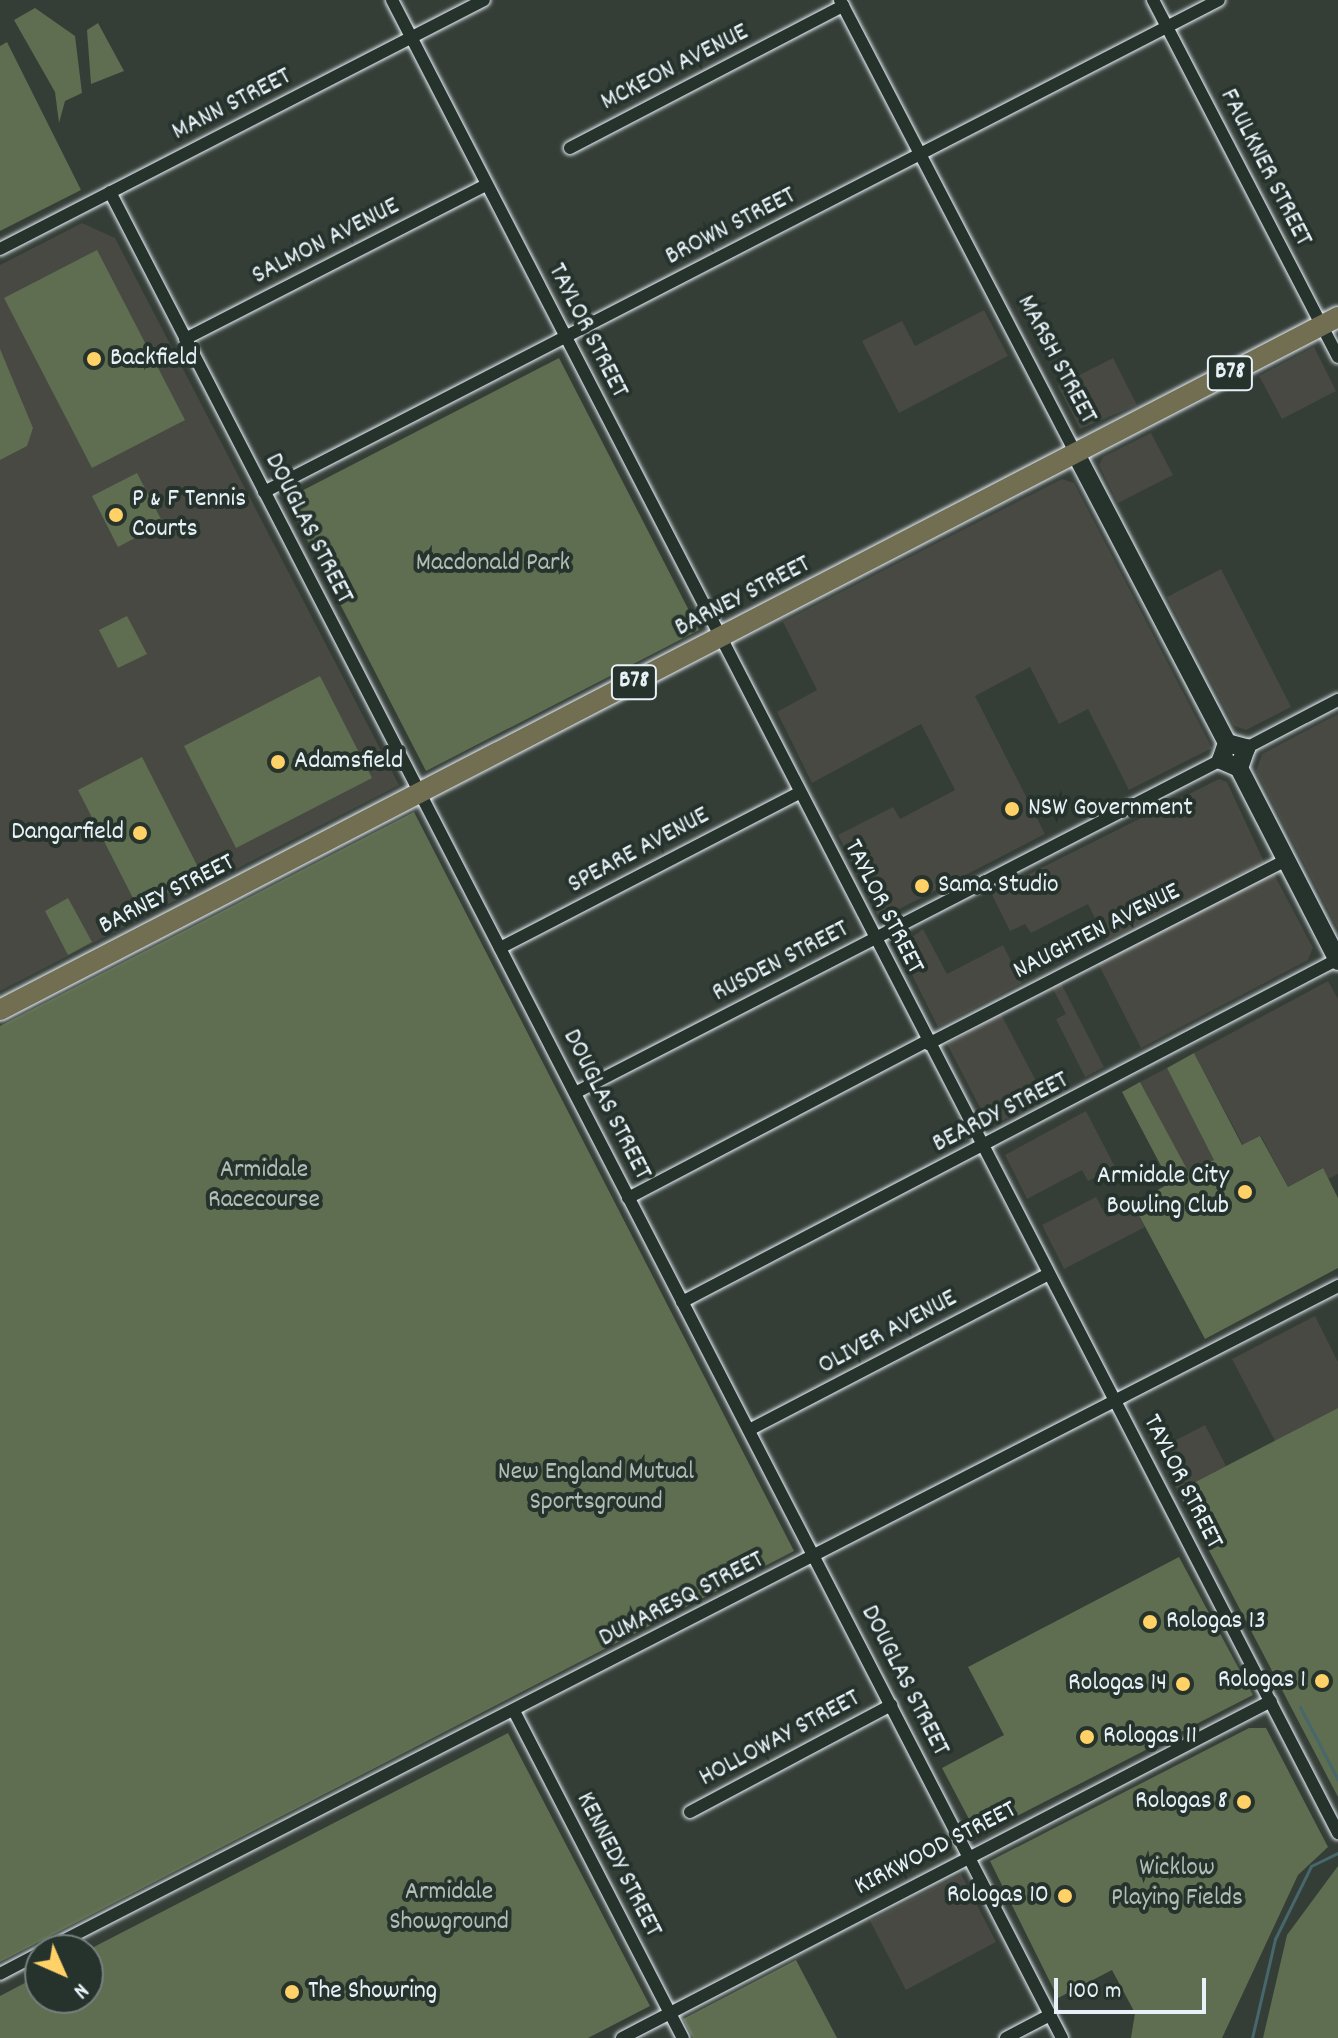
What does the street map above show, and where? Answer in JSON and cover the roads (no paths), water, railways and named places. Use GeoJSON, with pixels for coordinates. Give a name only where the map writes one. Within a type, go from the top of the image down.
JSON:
{"type":"FeatureCollection","features":[{"type":"Feature","properties":{"kind":"main road","name":"BARNEY STREET"},"geometry":{"type":"LineString","coordinates":[[0,1010],[1330,321]]}},
{"type":"Feature","properties":{"kind":"main road","name":"MARSH STREET"},"geometry":{"type":"LineString","coordinates":[[1076,454],[1224,752]]}},
{"type":"Feature","properties":{"kind":"main road"},"geometry":{"type":"LineString","coordinates":[[1224,752],[1246,748],[1239,768]]}},
{"type":"Feature","properties":{"kind":"main road"},"geometry":{"type":"LineString","coordinates":[[1224,752],[1239,768],[1338,960]]}},
{"type":"Feature","properties":{"kind":"street","name":"TAYLOR STREET"},"geometry":{"type":"LineString","coordinates":[[392,0],[1047,1275],[1338,1833]]}},
{"type":"Feature","properties":{"kind":"street","name":"MANN STREET"},"geometry":{"type":"LineString","coordinates":[[0,249],[484,0]]}},
{"type":"Feature","properties":{"kind":"street","name":"FAULKNER STREET"},"geometry":{"type":"LineString","coordinates":[[1153,0],[1330,321],[1338,357]]}},
{"type":"Feature","properties":{"kind":"street","name":"BROWN STREET"},"geometry":{"type":"LineString","coordinates":[[264,492],[1219,0]]}},
{"type":"Feature","properties":{"kind":"street","name":"MCKEON AVENUE"},"geometry":{"type":"LineString","coordinates":[[570,148],[842,3]]}},
{"type":"Feature","properties":{"kind":"street","name":"MARSH STREET"},"geometry":{"type":"LineString","coordinates":[[842,3],[1076,454]]}},
{"type":"Feature","properties":{"kind":"street","name":"SALMON AVENUE"},"geometry":{"type":"LineString","coordinates":[[185,339],[486,185]]}},
{"type":"Feature","properties":{"kind":"street","name":"DOUGLAS STREET"},"geometry":{"type":"LineString","coordinates":[[110,192],[1062,2038]]}},
{"type":"Feature","properties":{"kind":"street"},"geometry":{"type":"LineString","coordinates":[[1246,748],[1338,700]]}},
{"type":"Feature","properties":{"kind":"street","name":"RUSDEN STREET"},"geometry":{"type":"LineString","coordinates":[[575,1093],[874,939],[1224,752]]}},
{"type":"Feature","properties":{"kind":"street","name":"SPEARE AVENUE"},"geometry":{"type":"LineString","coordinates":[[500,948],[799,793]]}},
{"type":"Feature","properties":{"kind":"street","name":"NAUGHTEN AVENUE"},"geometry":{"type":"LineString","coordinates":[[628,1198],[1286,860]]}},
{"type":"Feature","properties":{"kind":"street","name":"BEARDY STREET"},"geometry":{"type":"LineString","coordinates":[[682,1302],[1338,960]]}},
{"type":"Feature","properties":{"kind":"street","name":"OLIVER AVENUE"},"geometry":{"type":"LineString","coordinates":[[749,1430],[1047,1275]]}},
{"type":"Feature","properties":{"kind":"street","name":"DUMARESQ STREET"},"geometry":{"type":"LineString","coordinates":[[76,1934],[1338,1286]]}},
{"type":"Feature","properties":{"kind":"street","name":"KIRKWOOD STREET"},"geometry":{"type":"LineString","coordinates":[[622,2038],[1271,1701]]}},
{"type":"Feature","properties":{"kind":"street","name":"HOLLOWAY STREET"},"geometry":{"type":"LineString","coordinates":[[690,1812],[891,1705]]}},
{"type":"Feature","properties":{"kind":"street","name":"KENNEDY STREET"},"geometry":{"type":"LineString","coordinates":[[514,1711],[683,2038]]}},
{"type":"Feature","properties":{"kind":"street"},"geometry":{"type":"LineString","coordinates":[[0,1974],[24,1961]]}},
{"type":"Feature","properties":{"kind":"street"},"geometry":{"type":"LineString","coordinates":[[1006,2038],[1050,2015]]}},
{"type":"Feature","properties":{"kind":"waterway"},"geometry":{"type":"LineString","coordinates":[[1300,1707],[1338,1780]]}},
{"type":"Feature","properties":{"kind":"waterway"},"geometry":{"type":"LineString","coordinates":[[1252,2038],[1275,1939],[1311,1866],[1338,1853]]}},
{"type":"Feature","properties":{"kind":"place","name":"Backfield"},"geometry":{"type":"Point","coordinates":[94,359]}},
{"type":"Feature","properties":{"kind":"place","name":"P & F Tennis Courts"},"geometry":{"type":"Point","coordinates":[116,515]}},
{"type":"Feature","properties":{"kind":"place","name":"Adamsfield"},"geometry":{"type":"Point","coordinates":[278,762]}},
{"type":"Feature","properties":{"kind":"place","name":"NSW Government"},"geometry":{"type":"Point","coordinates":[1012,809]}},
{"type":"Feature","properties":{"kind":"place","name":"Dangarfield"},"geometry":{"type":"Point","coordinates":[140,833]}},
{"type":"Feature","properties":{"kind":"place","name":"Sama Studio"},"geometry":{"type":"Point","coordinates":[922,886]}},
{"type":"Feature","properties":{"kind":"place","name":"Armidale City Bowling Club"},"geometry":{"type":"Point","coordinates":[1245,1192]}},
{"type":"Feature","properties":{"kind":"place","name":"Rologas 13"},"geometry":{"type":"Point","coordinates":[1150,1622]}},
{"type":"Feature","properties":{"kind":"place","name":"Rologas 1"},"geometry":{"type":"Point","coordinates":[1322,1681]}},
{"type":"Feature","properties":{"kind":"place","name":"Rologas 14"},"geometry":{"type":"Point","coordinates":[1183,1684]}},
{"type":"Feature","properties":{"kind":"place","name":"Rologas 11"},"geometry":{"type":"Point","coordinates":[1087,1737]}},
{"type":"Feature","properties":{"kind":"place","name":"Rologas 8"},"geometry":{"type":"Point","coordinates":[1244,1802]}},
{"type":"Feature","properties":{"kind":"place","name":"Rologas 10"},"geometry":{"type":"Point","coordinates":[1065,1896]}},
{"type":"Feature","properties":{"kind":"place","name":"The Showring"},"geometry":{"type":"Point","coordinates":[292,1992]}},
{"type":"Feature","properties":{"kind":"park label","name":"Macdonald Park"},"geometry":{"type":"Point","coordinates":[493,564]}},
{"type":"Feature","properties":{"kind":"park label","name":"Armidale Racecourse"},"geometry":{"type":"Point","coordinates":[264,1186]}},
{"type":"Feature","properties":{"kind":"park label","name":"New England Mutual Sportsground"},"geometry":{"type":"Point","coordinates":[596,1488]}},
{"type":"Feature","properties":{"kind":"park label","name":"Wicklow Playing Fields"},"geometry":{"type":"Point","coordinates":[1177,1884]}},
{"type":"Feature","properties":{"kind":"park label","name":"Armidale Showground"},"geometry":{"type":"Point","coordinates":[449,1908]}}]}
